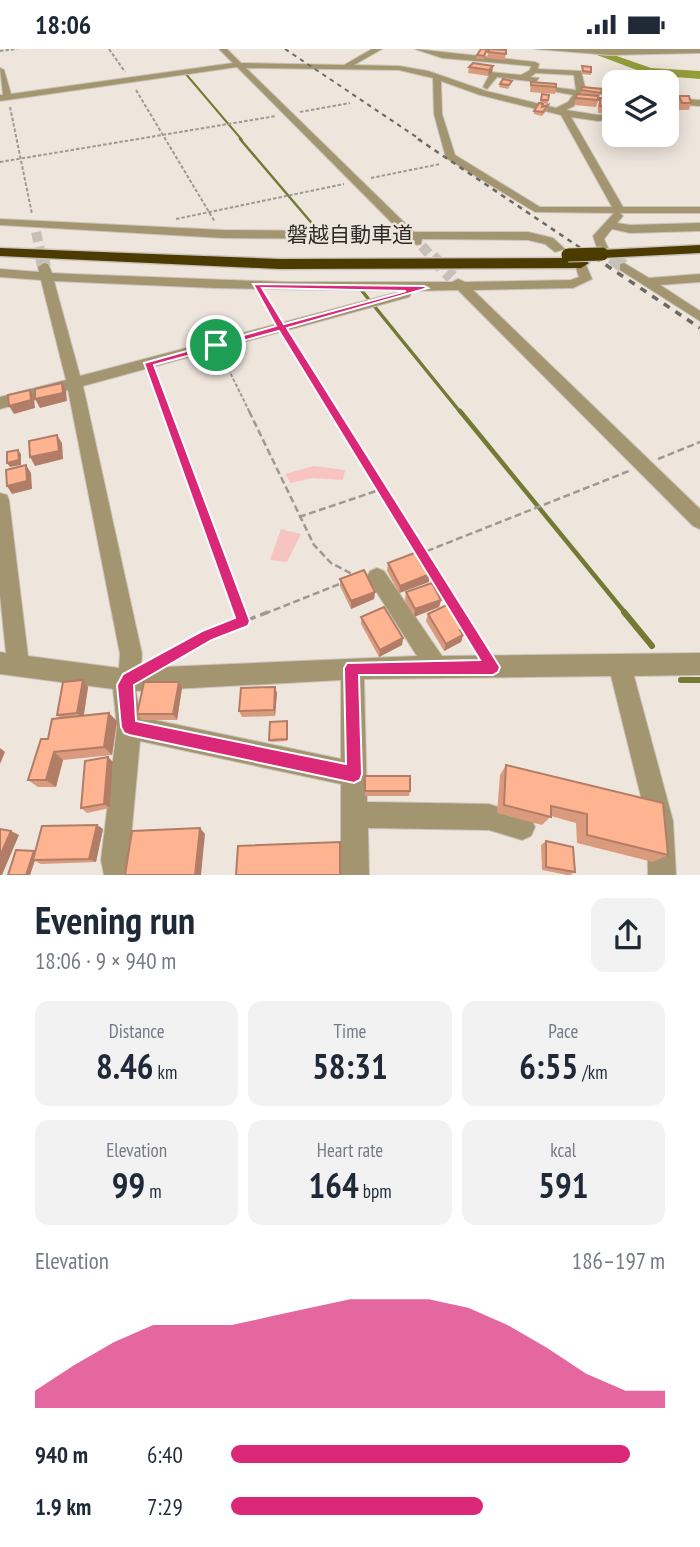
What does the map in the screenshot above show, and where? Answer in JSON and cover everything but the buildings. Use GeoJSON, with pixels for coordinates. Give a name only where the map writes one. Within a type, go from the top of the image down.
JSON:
{"type":"FeatureCollection","features":[{"type":"Feature","properties":{"kind":"highway","name":"磐越自動車道"},"geometry":{"type":"LineString","coordinates":[[0,243],[279,256],[573,259]]}},
{"type":"Feature","properties":{"kind":"highway","name":"磐越自動車道"},"geometry":{"type":"LineString","coordinates":[[610,258],[700,249]]}},
{"type":"Feature","properties":{"kind":"highway","name":"磐越自動車道"},"geometry":{"type":"LineString","coordinates":[[0,251],[279,264],[700,257]]}},
{"type":"Feature","properties":{"kind":"street"},"geometry":{"type":"LineString","coordinates":[[223,49],[418,242]]}},
{"type":"Feature","properties":{"kind":"street"},"geometry":{"type":"LineString","coordinates":[[345,67],[378,49]]}},
{"type":"Feature","properties":{"kind":"street"},"geometry":{"type":"LineString","coordinates":[[419,49],[442,56],[535,64],[534,71]]}},
{"type":"Feature","properties":{"kind":"street"},"geometry":{"type":"LineString","coordinates":[[419,71],[454,49]]}},
{"type":"Feature","properties":{"kind":"street"},"geometry":{"type":"LineString","coordinates":[[539,49],[610,53],[700,51]]}},
{"type":"Feature","properties":{"kind":"street"},"geometry":{"type":"LineString","coordinates":[[0,70],[6,99],[239,65],[419,71],[483,93],[590,118],[602,117]]}},
{"type":"Feature","properties":{"kind":"street"},"geometry":{"type":"LineString","coordinates":[[524,77],[534,71],[578,73],[580,91],[562,111]]}},
{"type":"Feature","properties":{"kind":"street"},"geometry":{"type":"LineString","coordinates":[[487,87],[494,74],[524,77],[539,82],[526,102]]}},
{"type":"Feature","properties":{"kind":"street"},"geometry":{"type":"LineString","coordinates":[[437,76],[438,114],[450,156],[531,207],[700,210]]}},
{"type":"Feature","properties":{"kind":"street"},"geometry":{"type":"LineString","coordinates":[[535,87],[602,92]]}},
{"type":"Feature","properties":{"kind":"street"},"geometry":{"type":"LineString","coordinates":[[679,101],[700,103]]}},
{"type":"Feature","properties":{"kind":"street"},"geometry":{"type":"LineString","coordinates":[[562,111],[619,209],[619,214],[597,239],[610,258],[700,317]]}},
{"type":"Feature","properties":{"kind":"street"},"geometry":{"type":"LineString","coordinates":[[0,222],[35,228],[418,242],[528,236],[549,241],[573,259],[586,279],[573,284],[457,282],[424,288],[0,403]]}},
{"type":"Feature","properties":{"kind":"street"},"geometry":{"type":"LineString","coordinates":[[610,225],[630,229],[700,227]]}},
{"type":"Feature","properties":{"kind":"street"},"geometry":{"type":"LineString","coordinates":[[0,273],[45,272],[256,285],[424,288]]}},
{"type":"Feature","properties":{"kind":"street"},"geometry":{"type":"LineString","coordinates":[[45,272],[74,382],[131,654],[128,680],[124,685],[129,727],[115,860],[118,875]]}},
{"type":"Feature","properties":{"kind":"street"},"geometry":{"type":"LineString","coordinates":[[648,282],[700,278]]}},
{"type":"Feature","properties":{"kind":"street"},"geometry":{"type":"LineString","coordinates":[[457,282],[700,521]]}},
{"type":"Feature","properties":{"kind":"street"},"geometry":{"type":"LineString","coordinates":[[0,500],[9,664],[128,680],[352,668],[700,664]]}},
{"type":"Feature","properties":{"kind":"street"},"geometry":{"type":"LineString","coordinates":[[377,577],[437,668]]}},
{"type":"Feature","properties":{"kind":"street"},"geometry":{"type":"LineString","coordinates":[[620,666],[660,821],[662,875]]}},
{"type":"Feature","properties":{"kind":"street"},"geometry":{"type":"LineString","coordinates":[[352,668],[355,875]]}},
{"type":"Feature","properties":{"kind":"street"},"geometry":{"type":"LineString","coordinates":[[129,727],[354,774]]}},
{"type":"Feature","properties":{"kind":"street"},"geometry":{"type":"LineString","coordinates":[[355,815],[489,817],[522,827]]}},
{"type":"Feature","properties":{"kind":"path"},"geometry":{"type":"LineString","coordinates":[[0,51],[17,49]]}},
{"type":"Feature","properties":{"kind":"path"},"geometry":{"type":"LineString","coordinates":[[109,49],[223,234]]}},
{"type":"Feature","properties":{"kind":"path"},"geometry":{"type":"LineString","coordinates":[[6,99],[35,228]]}},
{"type":"Feature","properties":{"kind":"path"},"geometry":{"type":"LineString","coordinates":[[0,162],[232,123]]}},
{"type":"Feature","properties":{"kind":"path"},"geometry":{"type":"LineString","coordinates":[[172,220],[440,164]]}},
{"type":"Feature","properties":{"kind":"path"},"geometry":{"type":"LineString","coordinates":[[256,285],[493,667]]}},
{"type":"Feature","properties":{"kind":"path"},"geometry":{"type":"LineString","coordinates":[[162,661],[207,636],[358,577],[331,563],[314,545],[216,345]]}},
{"type":"Feature","properties":{"kind":"path"},"geometry":{"type":"LineString","coordinates":[[148,363],[243,621]]}},
{"type":"Feature","properties":{"kind":"path"},"geometry":{"type":"LineString","coordinates":[[410,557],[700,442]]}},
{"type":"Feature","properties":{"kind":"path"},"geometry":{"type":"LineString","coordinates":[[299,517],[383,489]]}},
{"type":"Feature","properties":{"kind":"shaded area"},"geometry":{"type":"Polygon","coordinates":[[[314,466],[345,470],[343,480],[312,478],[291,483],[285,474],[314,466]]]}},
{"type":"Feature","properties":{"kind":"shaded area"},"geometry":{"type":"Polygon","coordinates":[[[281,529],[301,534],[287,562],[270,560],[281,529]]]}},
{"type":"Feature","properties":{"kind":"waterway"},"geometry":{"type":"LineString","coordinates":[[586,49],[650,71],[700,75]]}},
{"type":"Feature","properties":{"kind":"waterway"},"geometry":{"type":"LineString","coordinates":[[185,73],[242,140]]}},
{"type":"Feature","properties":{"kind":"waterway"},"geometry":{"type":"LineString","coordinates":[[240,139],[321,234]]}},
{"type":"Feature","properties":{"kind":"waterway"},"geometry":{"type":"LineString","coordinates":[[362,291],[461,413]]}},
{"type":"Feature","properties":{"kind":"waterway"},"geometry":{"type":"LineString","coordinates":[[460,411],[626,614]]}},
{"type":"Feature","properties":{"kind":"waterway"},"geometry":{"type":"LineString","coordinates":[[624,612],[652,646]]}},
{"type":"Feature","properties":{"kind":"waterway"},"geometry":{"type":"LineString","coordinates":[[681,680],[700,680]]}},
{"type":"Feature","properties":{"kind":"tunnel"},"geometry":{"type":"LineString","coordinates":[[36,232],[42,259]]}},
{"type":"Feature","properties":{"kind":"tunnel"},"geometry":{"type":"LineString","coordinates":[[422,246],[434,259]]}},
{"type":"Feature","properties":{"kind":"tunnel"},"geometry":{"type":"LineString","coordinates":[[602,248],[614,259]]}},
{"type":"Feature","properties":{"kind":"tunnel"},"geometry":{"type":"LineString","coordinates":[[42,257],[44,267]]}},
{"type":"Feature","properties":{"kind":"tunnel"},"geometry":{"type":"LineString","coordinates":[[612,257],[624,267]]}},
{"type":"Feature","properties":{"kind":"tunnel"},"geometry":{"type":"LineString","coordinates":[[434,259],[452,277]]}},
{"type":"Feature","properties":{"kind":"railway"},"geometry":{"type":"LineString","coordinates":[[285,49],[421,140]]}},
{"type":"Feature","properties":{"kind":"railway"},"geometry":{"type":"LineString","coordinates":[[418,139],[597,259]]}},
{"type":"Feature","properties":{"kind":"railway"},"geometry":{"type":"LineString","coordinates":[[594,257],[700,328]]}},
{"type":"Feature","properties":{"kind":"route"},"geometry":{"type":"LineString","coordinates":[[216,345],[148,363],[243,621],[207,636],[128,680],[124,685],[129,727],[354,774],[352,668],[493,667],[282,327],[424,288],[256,285],[282,327],[216,345]]}}]}
